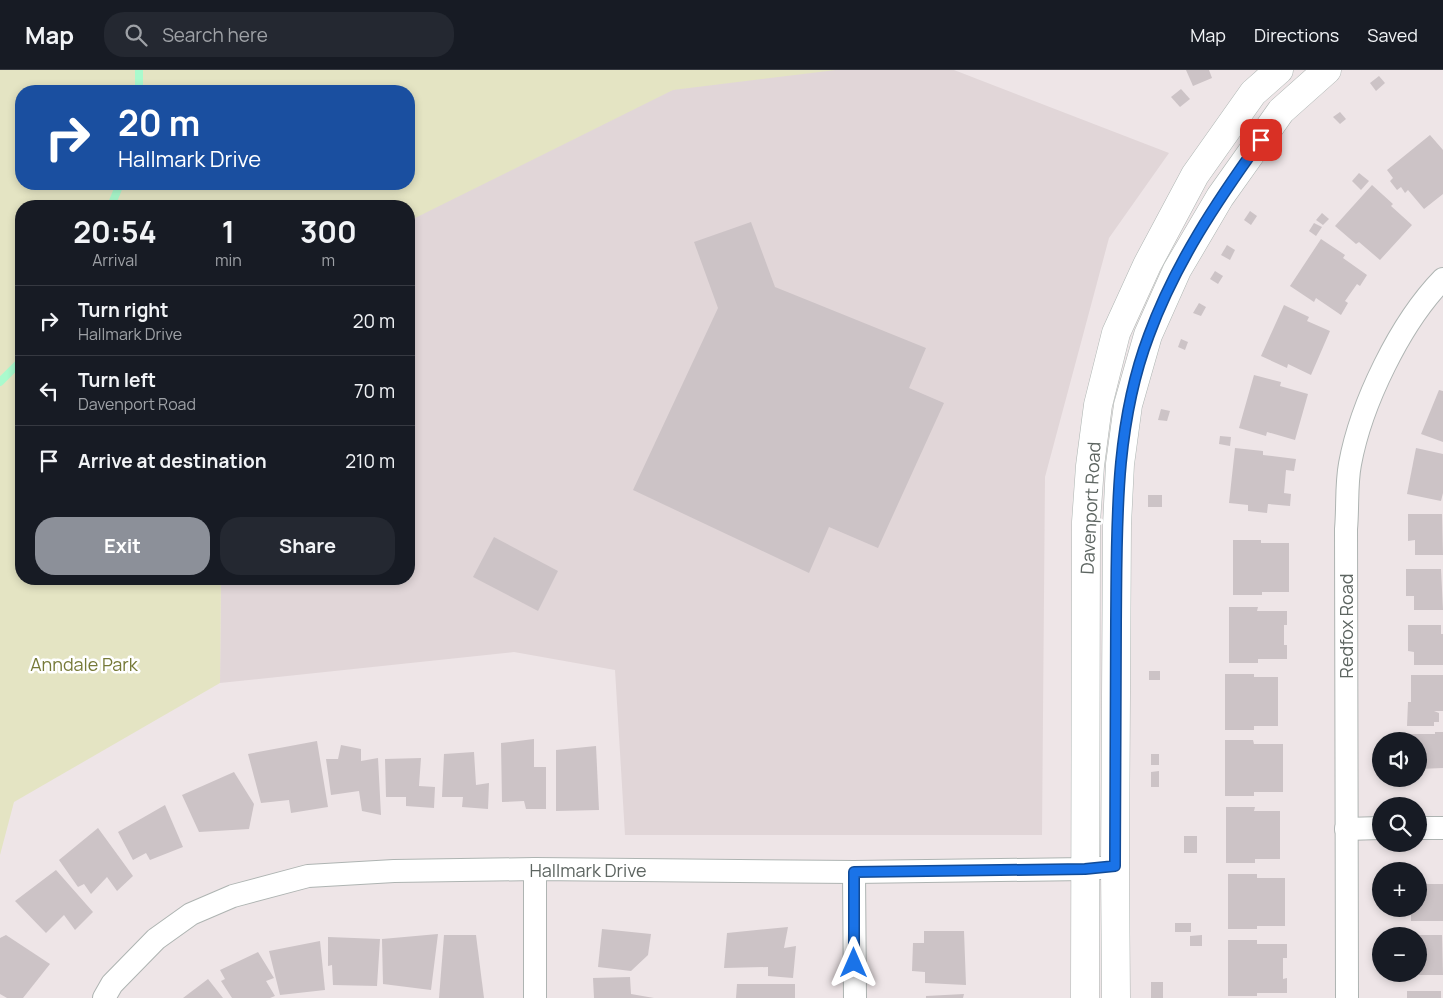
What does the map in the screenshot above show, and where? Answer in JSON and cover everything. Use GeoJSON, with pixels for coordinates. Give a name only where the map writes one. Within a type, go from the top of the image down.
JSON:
{"type":"FeatureCollection","features":[{"type":"Feature","properties":{"kind":"street","name":"Davenport Road"},"geometry":{"type":"LineString","coordinates":[[1085,998],[1086,522],[1090,466],[1098,405],[1116,333],[1147,265],[1195,175],[1253,93],[1279,70]]}},
{"type":"Feature","properties":{"kind":"street","name":"Davenport Road"},"geometry":{"type":"LineString","coordinates":[[1116,998],[1117,525],[1120,464],[1128,405],[1148,335],[1177,270],[1215,205],[1281,111],[1327,70]]}},
{"type":"Feature","properties":{"kind":"street","name":"Redfox Road"},"geometry":{"type":"LineString","coordinates":[[1347,998],[1346,529],[1350,465],[1362,418],[1401,335],[1426,297],[1443,279]]}},
{"type":"Feature","properties":{"kind":"street"},"geometry":{"type":"LineString","coordinates":[[1346,829],[1372,828]]}},
{"type":"Feature","properties":{"kind":"street"},"geometry":{"type":"LineString","coordinates":[[1427,828],[1443,828]]}},
{"type":"Feature","properties":{"kind":"street","name":"Hallmark Drive"},"geometry":{"type":"LineString","coordinates":[[104,998],[112,984],[156,939],[191,914],[233,896],[308,876],[394,871],[854,872],[1085,869],[1115,866]]}},
{"type":"Feature","properties":{"kind":"street"},"geometry":{"type":"LineString","coordinates":[[535,998],[536,870]]}},
{"type":"Feature","properties":{"kind":"street"},"geometry":{"type":"LineString","coordinates":[[854,872],[855,998]]}},
{"type":"Feature","properties":{"kind":"shaded area"},"geometry":{"type":"Polygon","coordinates":[[[723,70],[954,70],[1169,153],[1109,238],[1045,477],[1042,835],[625,835],[615,670],[514,652],[220,683],[221,585],[415,585],[415,200],[387,200],[723,70]]]}},
{"type":"Feature","properties":{"kind":"green space","name":"Anndale Park"},"geometry":{"type":"Polygon","coordinates":[[[0,70],[836,70],[673,90],[415,218],[415,200],[15,200],[15,585],[221,585],[220,683],[14,802],[0,855],[0,70]]]}},
{"type":"Feature","properties":{"kind":"building"},"geometry":{"type":"Polygon","coordinates":[[[1186,70],[1209,70],[1212,78],[1193,86],[1186,70]]]}},
{"type":"Feature","properties":{"kind":"building"},"geometry":{"type":"Polygon","coordinates":[[[1379,76],[1385,83],[1376,91],[1370,83],[1379,76]]]}},
{"type":"Feature","properties":{"kind":"building"},"geometry":{"type":"Polygon","coordinates":[[[1181,89],[1190,99],[1180,107],[1171,97],[1181,89]]]}},
{"type":"Feature","properties":{"kind":"building"},"geometry":{"type":"Polygon","coordinates":[[[1340,112],[1346,119],[1340,124],[1333,117],[1340,112]]]}},
{"type":"Feature","properties":{"kind":"building"},"geometry":{"type":"Polygon","coordinates":[[[1430,135],[1443,150],[1443,194],[1424,209],[1408,190],[1405,193],[1401,187],[1397,190],[1390,181],[1393,178],[1387,170],[1430,135]]]}},
{"type":"Feature","properties":{"kind":"building"},"geometry":{"type":"Polygon","coordinates":[[[1359,173],[1369,181],[1361,190],[1352,181],[1359,173]]]}},
{"type":"Feature","properties":{"kind":"building"},"geometry":{"type":"Polygon","coordinates":[[[1372,185],[1412,225],[1380,260],[1359,242],[1356,244],[1335,226],[1372,185]]]}},
{"type":"Feature","properties":{"kind":"building"},"geometry":{"type":"Polygon","coordinates":[[[1250,211],[1257,216],[1251,225],[1244,220],[1250,211]]]}},
{"type":"Feature","properties":{"kind":"building"},"geometry":{"type":"Polygon","coordinates":[[[1322,213],[1329,219],[1323,225],[1316,220],[1322,213]]]}},
{"type":"Feature","properties":{"kind":"building"},"geometry":{"type":"Polygon","coordinates":[[[751,222],[775,287],[926,348],[909,388],[944,403],[878,548],[829,527],[809,573],[633,490],[718,308],[694,242],[751,222]]]}},
{"type":"Feature","properties":{"kind":"building"},"geometry":{"type":"Polygon","coordinates":[[[1314,223],[1322,227],[1316,236],[1309,231],[1314,223]]]}},
{"type":"Feature","properties":{"kind":"building"},"geometry":{"type":"Polygon","coordinates":[[[1321,239],[1345,255],[1343,258],[1367,275],[1360,286],[1357,284],[1345,301],[1348,303],[1341,315],[1316,298],[1314,302],[1290,286],[1321,239]]]}},
{"type":"Feature","properties":{"kind":"building"},"geometry":{"type":"Polygon","coordinates":[[[1227,245],[1235,250],[1230,260],[1221,255],[1227,245]]]}},
{"type":"Feature","properties":{"kind":"building"},"geometry":{"type":"Polygon","coordinates":[[[1215,271],[1223,276],[1218,284],[1210,279],[1215,271]]]}},
{"type":"Feature","properties":{"kind":"building"},"geometry":{"type":"Polygon","coordinates":[[[1199,303],[1206,307],[1201,316],[1193,313],[1199,303]]]}},
{"type":"Feature","properties":{"kind":"building"},"geometry":{"type":"Polygon","coordinates":[[[1284,305],[1309,317],[1307,321],[1330,331],[1311,375],[1288,364],[1287,368],[1261,356],[1284,305]]]}},
{"type":"Feature","properties":{"kind":"building"},"geometry":{"type":"Polygon","coordinates":[[[1181,339],[1188,342],[1185,350],[1178,347],[1181,339]]]}},
{"type":"Feature","properties":{"kind":"building"},"geometry":{"type":"Polygon","coordinates":[[[1254,375],[1281,382],[1280,386],[1308,394],[1295,440],[1267,432],[1266,436],[1239,428],[1254,375]]]}},
{"type":"Feature","properties":{"kind":"building"},"geometry":{"type":"Polygon","coordinates":[[[1439,390],[1443,391],[1443,442],[1421,434],[1439,390]]]}},
{"type":"Feature","properties":{"kind":"building"},"geometry":{"type":"Polygon","coordinates":[[[1161,409],[1170,411],[1167,421],[1158,420],[1161,409]]]}},
{"type":"Feature","properties":{"kind":"building"},"geometry":{"type":"Polygon","coordinates":[[[1220,436],[1231,437],[1230,446],[1219,444],[1220,436]]]}},
{"type":"Feature","properties":{"kind":"building"},"geometry":{"type":"Polygon","coordinates":[[[1235,448],[1263,451],[1263,455],[1296,459],[1294,471],[1286,470],[1284,493],[1291,494],[1290,506],[1268,504],[1267,513],[1248,511],[1248,505],[1229,503],[1235,448]]]}},
{"type":"Feature","properties":{"kind":"building"},"geometry":{"type":"Polygon","coordinates":[[[1416,448],[1443,454],[1443,493],[1441,501],[1407,494],[1416,448]]]}},
{"type":"Feature","properties":{"kind":"building"},"geometry":{"type":"Polygon","coordinates":[[[1148,495],[1162,495],[1162,507],[1148,507],[1148,495]]]}},
{"type":"Feature","properties":{"kind":"building"},"geometry":{"type":"Polygon","coordinates":[[[1408,514],[1442,514],[1443,555],[1415,555],[1415,540],[1408,541],[1408,514]]]}},
{"type":"Feature","properties":{"kind":"building"},"geometry":{"type":"Polygon","coordinates":[[[494,537],[558,571],[538,611],[473,577],[494,537]]]}},
{"type":"Feature","properties":{"kind":"building"},"geometry":{"type":"Polygon","coordinates":[[[1233,540],[1289,543],[1289,592],[1262,592],[1262,595],[1233,595],[1233,540]]]}},
{"type":"Feature","properties":{"kind":"building"},"geometry":{"type":"Polygon","coordinates":[[[1406,569],[1441,569],[1443,610],[1414,610],[1414,596],[1406,596],[1406,569]]]}},
{"type":"Feature","properties":{"kind":"building"},"geometry":{"type":"Polygon","coordinates":[[[1229,607],[1258,607],[1257,611],[1287,611],[1287,625],[1284,625],[1284,645],[1287,645],[1287,659],[1258,659],[1258,663],[1229,663],[1229,607]]]}},
{"type":"Feature","properties":{"kind":"building"},"geometry":{"type":"Polygon","coordinates":[[[1408,625],[1441,625],[1441,634],[1443,634],[1443,665],[1414,665],[1414,652],[1408,651],[1408,625]]]}},
{"type":"Feature","properties":{"kind":"building"},"geometry":{"type":"Polygon","coordinates":[[[1149,671],[1160,671],[1160,680],[1149,680],[1149,671]]]}},
{"type":"Feature","properties":{"kind":"building"},"geometry":{"type":"Polygon","coordinates":[[[1225,674],[1254,674],[1254,677],[1278,677],[1278,726],[1254,726],[1254,730],[1225,730],[1225,674]]]}},
{"type":"Feature","properties":{"kind":"building"},"geometry":{"type":"Polygon","coordinates":[[[1411,675],[1443,675],[1443,711],[1434,711],[1439,713],[1439,722],[1434,722],[1434,726],[1407,726],[1408,702],[1411,702],[1411,675]]]}},
{"type":"Feature","properties":{"kind":"building"},"geometry":{"type":"Polygon","coordinates":[[[1435,732],[1443,732],[1443,768],[1427,769],[1427,734],[1435,734],[1435,732]]]}},
{"type":"Feature","properties":{"kind":"building"},"geometry":{"type":"Polygon","coordinates":[[[534,739],[534,767],[546,767],[546,809],[526,809],[524,801],[502,802],[501,743],[534,739]]]}},
{"type":"Feature","properties":{"kind":"building"},"geometry":{"type":"Polygon","coordinates":[[[1225,740],[1253,740],[1254,744],[1283,744],[1283,792],[1254,792],[1254,796],[1225,796],[1225,740]]]}},
{"type":"Feature","properties":{"kind":"building"},"geometry":{"type":"Polygon","coordinates":[[[317,741],[328,807],[291,813],[289,800],[261,803],[248,754],[317,741]]]}},
{"type":"Feature","properties":{"kind":"building"},"geometry":{"type":"Polygon","coordinates":[[[341,745],[361,749],[361,761],[378,758],[381,815],[362,811],[359,791],[331,795],[326,759],[338,759],[341,745]]]}},
{"type":"Feature","properties":{"kind":"building"},"geometry":{"type":"Polygon","coordinates":[[[596,746],[599,810],[556,811],[556,750],[596,746]]]}},
{"type":"Feature","properties":{"kind":"building"},"geometry":{"type":"Polygon","coordinates":[[[474,752],[476,785],[489,783],[488,809],[462,807],[463,797],[442,797],[444,754],[474,752]]]}},
{"type":"Feature","properties":{"kind":"building"},"geometry":{"type":"Polygon","coordinates":[[[1151,754],[1159,754],[1159,765],[1151,765],[1151,754]]]}},
{"type":"Feature","properties":{"kind":"building"},"geometry":{"type":"Polygon","coordinates":[[[421,758],[419,786],[435,787],[434,808],[406,806],[406,797],[386,797],[385,759],[421,758]]]}},
{"type":"Feature","properties":{"kind":"building"},"geometry":{"type":"Polygon","coordinates":[[[1159,771],[1159,787],[1151,787],[1151,772],[1159,771]]]}},
{"type":"Feature","properties":{"kind":"building"},"geometry":{"type":"Polygon","coordinates":[[[234,772],[254,804],[249,829],[199,832],[182,795],[234,772]]]}},
{"type":"Feature","properties":{"kind":"building"},"geometry":{"type":"Polygon","coordinates":[[[165,805],[183,847],[150,860],[146,853],[133,860],[118,832],[165,805]]]}},
{"type":"Feature","properties":{"kind":"building"},"geometry":{"type":"Polygon","coordinates":[[[1226,807],[1255,807],[1254,811],[1280,811],[1280,859],[1255,859],[1255,863],[1226,863],[1226,807]]]}},
{"type":"Feature","properties":{"kind":"building"},"geometry":{"type":"Polygon","coordinates":[[[98,828],[133,876],[117,891],[107,877],[91,894],[84,884],[78,887],[59,860],[98,828]]]}},
{"type":"Feature","properties":{"kind":"building"},"geometry":{"type":"Polygon","coordinates":[[[1184,836],[1197,836],[1197,853],[1184,853],[1184,836]]]}},
{"type":"Feature","properties":{"kind":"building"},"geometry":{"type":"Polygon","coordinates":[[[56,870],[93,912],[75,930],[64,915],[46,933],[15,901],[56,870]]]}},
{"type":"Feature","properties":{"kind":"building"},"geometry":{"type":"Polygon","coordinates":[[[1228,874],[1257,874],[1257,878],[1285,878],[1285,926],[1257,926],[1257,929],[1228,929],[1228,874]]]}},
{"type":"Feature","properties":{"kind":"building"},"geometry":{"type":"Polygon","coordinates":[[[1427,884],[1443,884],[1443,921],[1411,921],[1411,917],[1427,917],[1427,884]]]}},
{"type":"Feature","properties":{"kind":"building"},"geometry":{"type":"Polygon","coordinates":[[[1175,923],[1191,923],[1191,932],[1175,932],[1175,923]]]}},
{"type":"Feature","properties":{"kind":"building"},"geometry":{"type":"Polygon","coordinates":[[[788,927],[784,948],[796,946],[793,978],[768,976],[768,967],[724,968],[727,933],[788,927]]]}},
{"type":"Feature","properties":{"kind":"building"},"geometry":{"type":"Polygon","coordinates":[[[602,929],[651,934],[648,955],[631,971],[598,967],[602,929]]]}},
{"type":"Feature","properties":{"kind":"building"},"geometry":{"type":"Polygon","coordinates":[[[924,931],[964,931],[966,985],[925,983],[925,972],[912,971],[913,943],[924,943],[924,931]]]}},
{"type":"Feature","properties":{"kind":"building"},"geometry":{"type":"Polygon","coordinates":[[[438,934],[431,990],[383,984],[382,939],[438,934]]]}},
{"type":"Feature","properties":{"kind":"building"},"geometry":{"type":"Polygon","coordinates":[[[6,935],[50,964],[23,998],[7,998],[0,994],[0,938],[6,935]]]}},
{"type":"Feature","properties":{"kind":"building"},"geometry":{"type":"Polygon","coordinates":[[[444,935],[476,935],[484,998],[439,998],[444,935]]]}},
{"type":"Feature","properties":{"kind":"building"},"geometry":{"type":"Polygon","coordinates":[[[1202,935],[1202,946],[1190,946],[1190,936],[1202,935]]]}},
{"type":"Feature","properties":{"kind":"building"},"geometry":{"type":"Polygon","coordinates":[[[1427,935],[1442,935],[1443,975],[1427,975],[1427,935]]]}},
{"type":"Feature","properties":{"kind":"building"},"geometry":{"type":"Polygon","coordinates":[[[328,937],[380,939],[377,986],[333,985],[332,965],[328,966],[328,937]]]}},
{"type":"Feature","properties":{"kind":"building"},"geometry":{"type":"Polygon","coordinates":[[[1228,940],[1257,940],[1257,944],[1287,944],[1287,958],[1283,958],[1283,979],[1287,978],[1287,993],[1257,993],[1257,996],[1228,996],[1228,940]]]}},
{"type":"Feature","properties":{"kind":"building"},"geometry":{"type":"Polygon","coordinates":[[[320,941],[325,990],[280,995],[269,951],[320,941]]]}},
{"type":"Feature","properties":{"kind":"building"},"geometry":{"type":"Polygon","coordinates":[[[258,952],[274,978],[266,981],[275,996],[270,998],[232,998],[221,981],[225,979],[220,970],[258,952]]]}},
{"type":"Feature","properties":{"kind":"building"},"geometry":{"type":"Polygon","coordinates":[[[630,977],[631,994],[654,998],[594,998],[593,978],[630,977]]]}},
{"type":"Feature","properties":{"kind":"building"},"geometry":{"type":"Polygon","coordinates":[[[208,979],[223,998],[183,998],[208,979]]]}},
{"type":"Feature","properties":{"kind":"building"},"geometry":{"type":"Polygon","coordinates":[[[1151,982],[1163,982],[1163,998],[1151,998],[1151,982]]]}},
{"type":"Feature","properties":{"kind":"building"},"geometry":{"type":"Polygon","coordinates":[[[737,984],[795,984],[795,998],[736,998],[737,984]]]}},
{"type":"Feature","properties":{"kind":"building"},"geometry":{"type":"Polygon","coordinates":[[[1407,991],[1441,991],[1441,998],[1407,998],[1407,991]]]}},
{"type":"Feature","properties":{"kind":"building"},"geometry":{"type":"Polygon","coordinates":[[[964,994],[963,998],[926,998],[926,996],[964,994]]]}},
{"type":"Feature","properties":{"kind":"waterway"},"geometry":{"type":"LineString","coordinates":[[139,70],[139,85]]}},
{"type":"Feature","properties":{"kind":"waterway"},"geometry":{"type":"LineString","coordinates":[[113,200],[118,190]]}},
{"type":"Feature","properties":{"kind":"waterway"},"geometry":{"type":"LineString","coordinates":[[0,382],[15,367]]}},
{"type":"Feature","properties":{"kind":"route"},"geometry":{"type":"LineString","coordinates":[[854,963],[854,872],[1085,869],[1115,866],[1117,525],[1120,464],[1128,405],[1148,335],[1177,270],[1220,197],[1261,140]]}}]}
